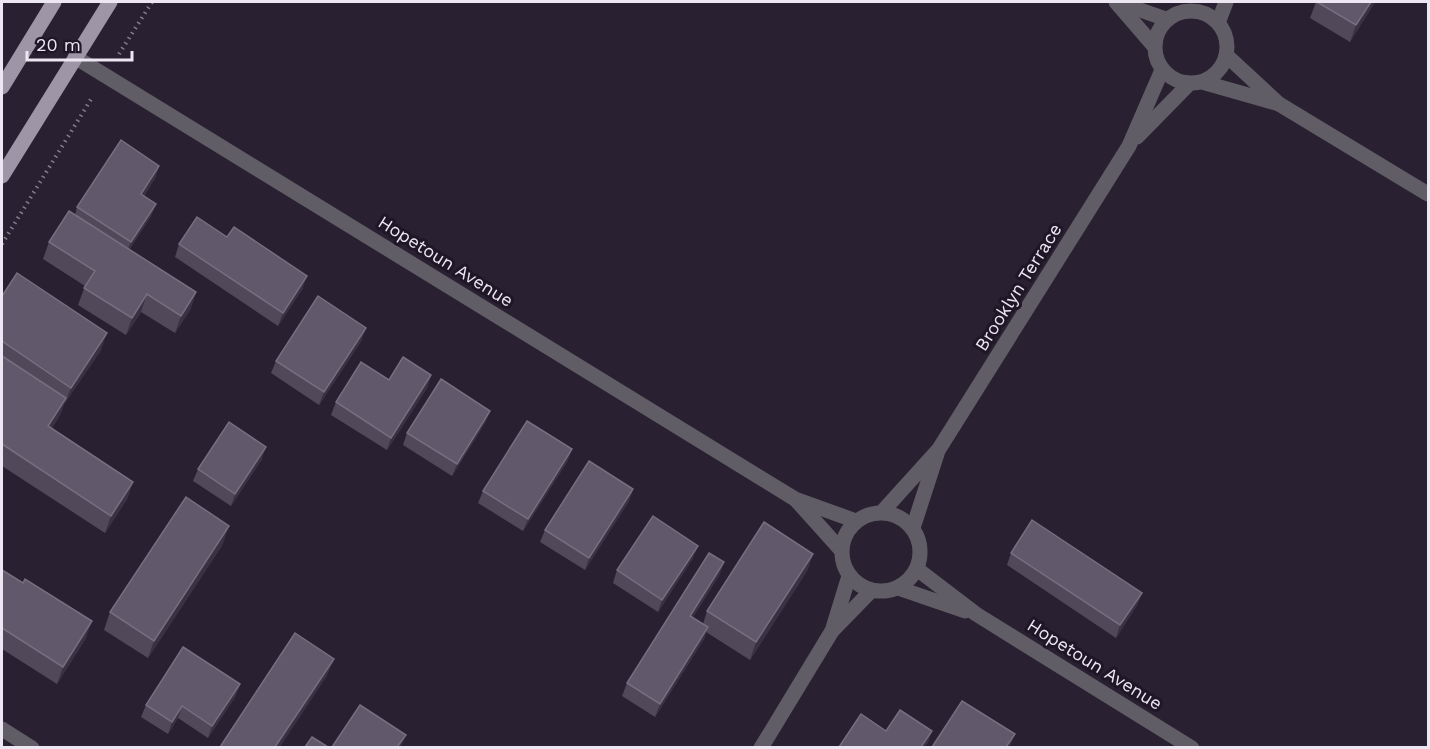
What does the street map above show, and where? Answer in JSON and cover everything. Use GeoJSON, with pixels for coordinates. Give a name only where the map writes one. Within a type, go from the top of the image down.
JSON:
{"type":"FeatureCollection","features":[{"type":"Feature","properties":{"kind":"main road"},"geometry":{"type":"LineString","coordinates":[[2,87],[54,2]]}},
{"type":"Feature","properties":{"kind":"main road"},"geometry":{"type":"LineString","coordinates":[[2,176],[110,2]]}},
{"type":"Feature","properties":{"kind":"street"},"geometry":{"type":"LineString","coordinates":[[1117,2],[1166,19]]}},
{"type":"Feature","properties":{"kind":"street"},"geometry":{"type":"LineString","coordinates":[[1117,2],[1154,46]]}},
{"type":"Feature","properties":{"kind":"street"},"geometry":{"type":"LineString","coordinates":[[1218,23],[1226,2]]}},
{"type":"Feature","properties":{"kind":"street"},"geometry":{"type":"LineString","coordinates":[[1195,83],[1213,76],[1226,55],[1224,34],[1218,23],[1194,6],[1166,19],[1158,29],[1154,46],[1156,58],[1162,70],[1172,78],[1279,104]]}},
{"type":"Feature","properties":{"kind":"street"},"geometry":{"type":"LineString","coordinates":[[1226,55],[1279,104],[1428,194]]}},
{"type":"Feature","properties":{"kind":"street","name":"Hopetoun Avenue"},"geometry":{"type":"LineString","coordinates":[[75,57],[795,499],[856,522]]}},
{"type":"Feature","properties":{"kind":"street","name":"Brooklyn Terrace"},"geometry":{"type":"LineString","coordinates":[[882,512],[939,449],[1129,146],[1162,70]]}},
{"type":"Feature","properties":{"kind":"street","name":"Brooklyn Terrace"},"geometry":{"type":"LineString","coordinates":[[1129,146],[1195,83]]}},
{"type":"Feature","properties":{"kind":"street","name":"Brooklyn Terrace"},"geometry":{"type":"LineString","coordinates":[[913,528],[939,449]]}},
{"type":"Feature","properties":{"kind":"street","name":"Hopetoun Avenue"},"geometry":{"type":"LineString","coordinates":[[795,499],[841,550]]}},
{"type":"Feature","properties":{"kind":"street"},"geometry":{"type":"LineString","coordinates":[[882,512],[895,515],[913,528],[919,540],[921,554],[917,569],[910,580],[898,588],[885,592],[871,591],[859,585],[849,576],[843,563],[841,550],[847,532],[856,522],[868,515],[882,512]]}},
{"type":"Feature","properties":{"kind":"street","name":"Hopetoun Avenue"},"geometry":{"type":"LineString","coordinates":[[917,569],[976,614],[1192,747]]}},
{"type":"Feature","properties":{"kind":"street"},"geometry":{"type":"LineString","coordinates":[[832,631],[849,576]]}},
{"type":"Feature","properties":{"kind":"street","name":"Hopetoun Avenue"},"geometry":{"type":"LineString","coordinates":[[898,588],[976,614]]}},
{"type":"Feature","properties":{"kind":"street"},"geometry":{"type":"LineString","coordinates":[[761,747],[832,631],[871,591]]}},
{"type":"Feature","properties":{"kind":"street"},"geometry":{"type":"LineString","coordinates":[[2,729],[32,747]]}},
{"type":"Feature","properties":{"kind":"path"},"geometry":{"type":"LineString","coordinates":[[2,244],[152,2]]}},
{"type":"Feature","properties":{"kind":"building"},"geometry":{"type":"Polygon","coordinates":[[[1317,2],[1371,2],[1356,25],[1317,2]]]}},
{"type":"Feature","properties":{"kind":"building"},"geometry":{"type":"Polygon","coordinates":[[[121,140],[159,166],[141,194],[156,204],[131,242],[77,207],[121,140]]]}},
{"type":"Feature","properties":{"kind":"building"},"geometry":{"type":"Polygon","coordinates":[[[69,211],[196,292],[181,316],[147,294],[132,318],[84,288],[95,271],[49,242],[69,211]]]}},
{"type":"Feature","properties":{"kind":"building"},"geometry":{"type":"Polygon","coordinates":[[[197,217],[227,237],[234,227],[307,276],[283,313],[179,244],[197,217]]]}},
{"type":"Feature","properties":{"kind":"building"},"geometry":{"type":"Polygon","coordinates":[[[17,273],[107,333],[71,388],[2,341],[2,296],[17,273]]]}},
{"type":"Feature","properties":{"kind":"building"},"geometry":{"type":"Polygon","coordinates":[[[318,296],[366,328],[324,392],[276,361],[318,296]]]}},
{"type":"Feature","properties":{"kind":"building"},"geometry":{"type":"Polygon","coordinates":[[[2,356],[66,398],[48,426],[133,482],[111,516],[2,444],[2,356]]]}},
{"type":"Feature","properties":{"kind":"building"},"geometry":{"type":"Polygon","coordinates":[[[403,357],[431,375],[391,438],[336,402],[361,362],[389,380],[403,357]]]}},
{"type":"Feature","properties":{"kind":"building"},"geometry":{"type":"Polygon","coordinates":[[[441,379],[490,411],[457,464],[407,433],[441,379]]]}},
{"type":"Feature","properties":{"kind":"building"},"geometry":{"type":"Polygon","coordinates":[[[527,421],[572,449],[528,519],[483,491],[527,421]]]}},
{"type":"Feature","properties":{"kind":"building"},"geometry":{"type":"Polygon","coordinates":[[[229,422],[266,447],[235,494],[198,469],[229,422]]]}},
{"type":"Feature","properties":{"kind":"building"},"geometry":{"type":"Polygon","coordinates":[[[589,461],[633,489],[589,558],[545,530],[589,461]]]}},
{"type":"Feature","properties":{"kind":"building"},"geometry":{"type":"Polygon","coordinates":[[[186,497],[229,526],[154,641],[110,612],[186,497]]]}},
{"type":"Feature","properties":{"kind":"building"},"geometry":{"type":"Polygon","coordinates":[[[653,516],[698,546],[662,600],[617,570],[653,516]]]}},
{"type":"Feature","properties":{"kind":"building"},"geometry":{"type":"Polygon","coordinates":[[[1032,520],[1142,593],[1120,625],[1011,553],[1032,520]]]}},
{"type":"Feature","properties":{"kind":"building"},"geometry":{"type":"Polygon","coordinates":[[[764,522],[813,554],[756,642],[707,611],[764,522]]]}},
{"type":"Feature","properties":{"kind":"building"},"geometry":{"type":"Polygon","coordinates":[[[709,553],[724,562],[690,616],[708,627],[660,704],[627,683],[709,553]]]}},
{"type":"Feature","properties":{"kind":"building"},"geometry":{"type":"Polygon","coordinates":[[[2,570],[23,583],[25,579],[92,621],[63,667],[2,628],[2,570]]]}},
{"type":"Feature","properties":{"kind":"building"},"geometry":{"type":"Polygon","coordinates":[[[295,633],[334,659],[275,747],[220,747],[295,633]]]}},
{"type":"Feature","properties":{"kind":"building"},"geometry":{"type":"Polygon","coordinates":[[[183,647],[240,684],[212,726],[182,706],[172,722],[146,705],[183,647]]]}},
{"type":"Feature","properties":{"kind":"building"},"geometry":{"type":"Polygon","coordinates":[[[962,701],[1015,734],[1006,747],[932,747],[962,701]]]}},
{"type":"Feature","properties":{"kind":"building"},"geometry":{"type":"Polygon","coordinates":[[[360,705],[406,735],[397,747],[332,747],[360,705]]]}},
{"type":"Feature","properties":{"kind":"building"},"geometry":{"type":"Polygon","coordinates":[[[900,710],[932,731],[921,747],[839,747],[861,714],[886,731],[900,710]]]}},
{"type":"Feature","properties":{"kind":"building"},"geometry":{"type":"Polygon","coordinates":[[[312,737],[328,747],[305,747],[312,737]]]}}]}
